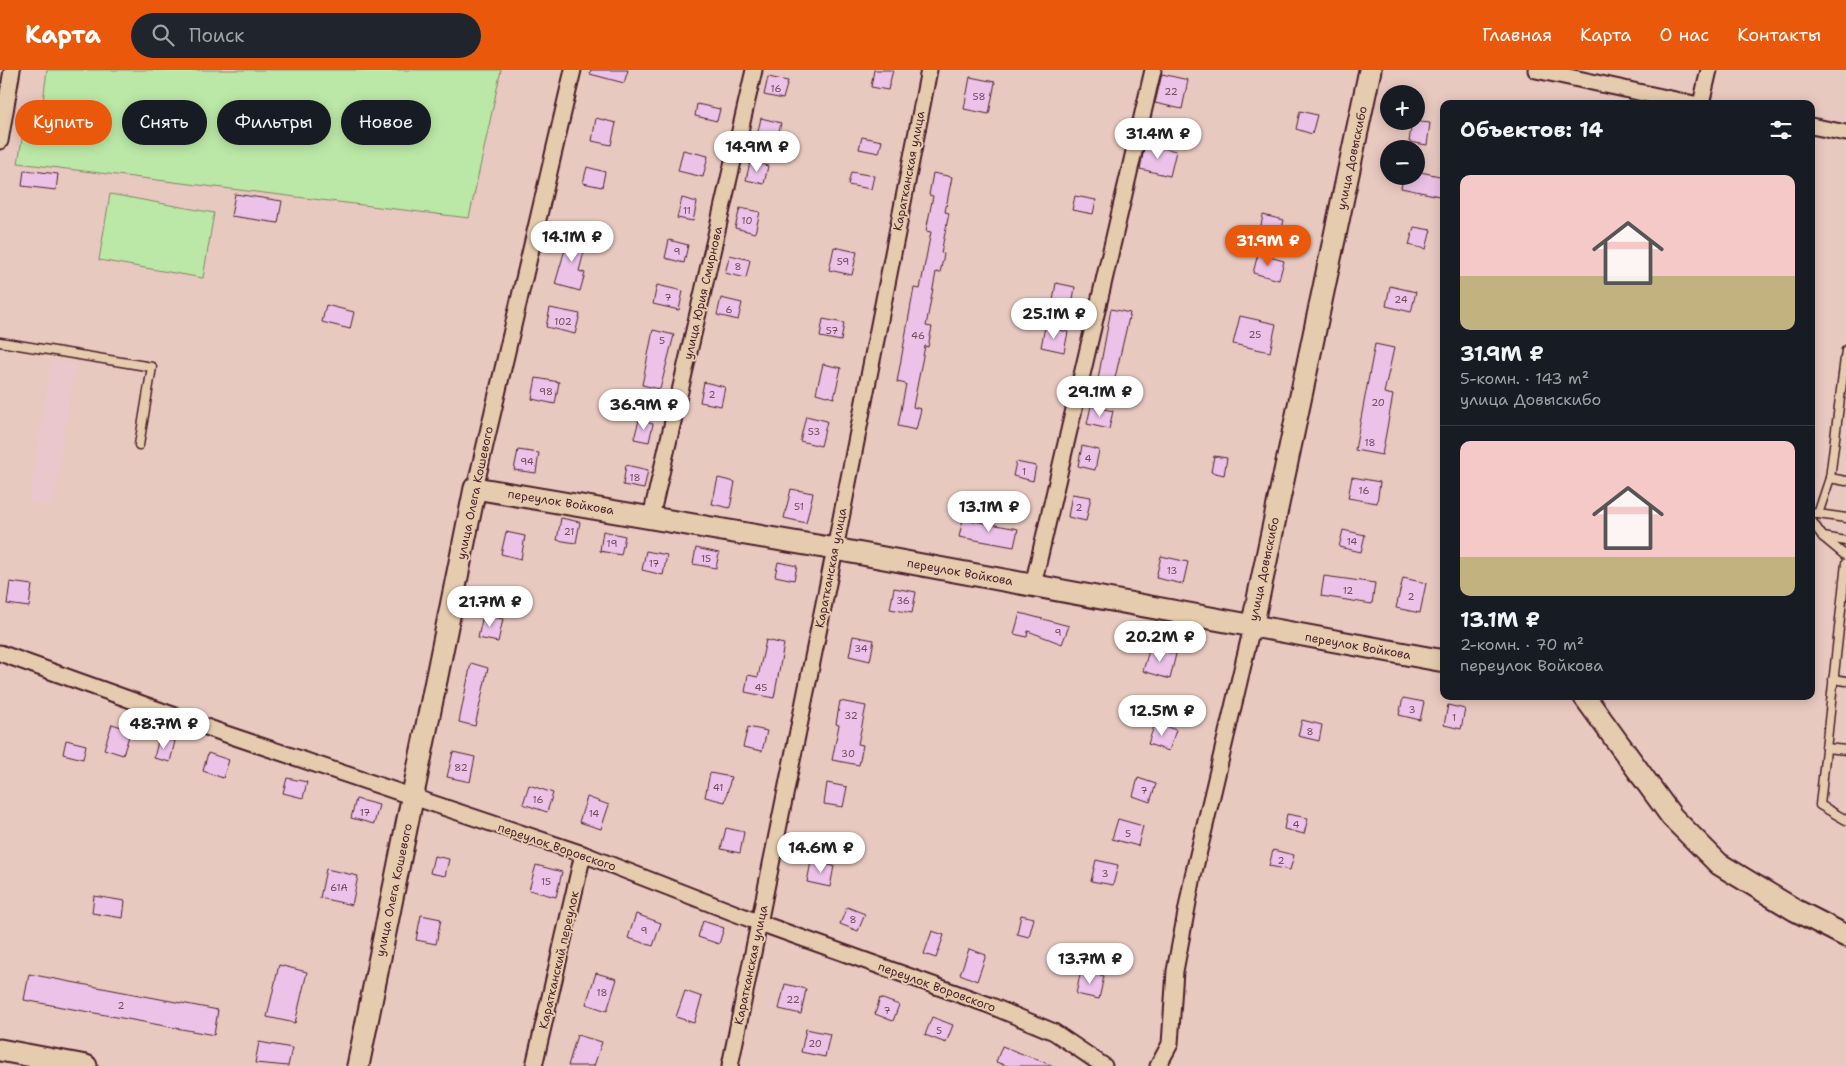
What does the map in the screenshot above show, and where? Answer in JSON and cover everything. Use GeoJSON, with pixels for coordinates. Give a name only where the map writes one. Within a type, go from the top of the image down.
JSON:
{"type":"FeatureCollection","features":[{"type":"Feature","properties":{"kind":"street"},"geometry":{"type":"LineString","coordinates":[[0,141],[12,70]]}},
{"type":"Feature","properties":{"kind":"street","name":"улица Олега Кошевого"},"geometry":{"type":"LineString","coordinates":[[358,1066],[475,488],[573,70]]}},
{"type":"Feature","properties":{"kind":"street","name":"улица Юрия Смирнова"},"geometry":{"type":"LineString","coordinates":[[651,516],[754,70]]}},
{"type":"Feature","properties":{"kind":"street","name":"Каратканская улица"},"geometry":{"type":"LineString","coordinates":[[730,1066],[835,549],[929,70]]}},
{"type":"Feature","properties":{"kind":"street"},"geometry":{"type":"LineString","coordinates":[[1032,585],[1153,70]]}},
{"type":"Feature","properties":{"kind":"street","name":"улица Довыскибо"},"geometry":{"type":"LineString","coordinates":[[1158,1066],[1170,1044],[1175,971],[1191,885],[1252,627],[1370,70]]}},
{"type":"Feature","properties":{"kind":"street"},"geometry":{"type":"LineString","coordinates":[[1536,70],[1675,100]]}},
{"type":"Feature","properties":{"kind":"street"},"geometry":{"type":"LineString","coordinates":[[1702,100],[1709,70]]}},
{"type":"Feature","properties":{"kind":"street"},"geometry":{"type":"LineString","coordinates":[[1815,127],[1846,133]]}},
{"type":"Feature","properties":{"kind":"street","name":"переулок Войкова"},"geometry":{"type":"LineString","coordinates":[[475,488],[651,516],[1440,660]]}},
{"type":"Feature","properties":{"kind":"street","name":"переулок Воровского"},"geometry":{"type":"LineString","coordinates":[[0,654],[413,798],[583,854],[760,923],[1021,1018],[1054,1032],[1104,1066]]}},
{"type":"Feature","properties":{"kind":"street"},"geometry":{"type":"LineString","coordinates":[[1587,700],[1672,818],[1719,864],[1795,910],[1846,936]]}},
{"type":"Feature","properties":{"kind":"street","name":"Каратканский переулок"},"geometry":{"type":"LineString","coordinates":[[534,1066],[583,854]]}},
{"type":"Feature","properties":{"kind":"street"},"geometry":{"type":"LineString","coordinates":[[0,1050],[86,1066]]}},
{"type":"Feature","properties":{"kind":"lane"},"geometry":{"type":"LineString","coordinates":[[0,342],[152,366],[139,445]]}},
{"type":"Feature","properties":{"kind":"lane"},"geometry":{"type":"LineString","coordinates":[[1846,350],[1843,406],[1830,478],[1815,513],[1846,518]]}},
{"type":"Feature","properties":{"kind":"lane"},"geometry":{"type":"LineString","coordinates":[[1830,478],[1846,481]]}},
{"type":"Feature","properties":{"kind":"lane"},"geometry":{"type":"LineString","coordinates":[[1815,526],[1823,537],[1846,556]]}},
{"type":"Feature","properties":{"kind":"lane"},"geometry":{"type":"LineString","coordinates":[[1823,537],[1846,541]]}},
{"type":"Feature","properties":{"kind":"lane"},"geometry":{"type":"LineString","coordinates":[[1846,563],[1844,607],[1833,679],[1820,805],[1846,820]]}},
{"type":"Feature","properties":{"kind":"lane"},"geometry":{"type":"LineString","coordinates":[[1833,679],[1846,681]]}},
{"type":"Feature","properties":{"kind":"lane"},"geometry":{"type":"LineString","coordinates":[[1826,748],[1846,750]]}},
{"type":"Feature","properties":{"kind":"shaded area"},"geometry":{"type":"Polygon","coordinates":[[[51,361],[75,364],[53,506],[29,502],[51,361]]]}},
{"type":"Feature","properties":{"kind":"green space"},"geometry":{"type":"Polygon","coordinates":[[[47,70],[501,70],[469,218],[18,163],[21,145],[112,145],[112,100],[43,100],[47,70]]]}},
{"type":"Feature","properties":{"kind":"green space"},"geometry":{"type":"Polygon","coordinates":[[[110,194],[214,213],[203,278],[99,260],[110,194]]]}},
{"type":"Feature","properties":{"kind":"building"},"geometry":{"type":"Polygon","coordinates":[[[591,70],[628,70],[624,83],[590,74],[591,70]]]}},
{"type":"Feature","properties":{"kind":"building"},"geometry":{"type":"Polygon","coordinates":[[[874,70],[893,70],[888,90],[871,87],[874,70]]]}},
{"type":"Feature","properties":{"kind":"building"},"geometry":{"type":"Polygon","coordinates":[[[1162,74],[1188,80],[1182,109],[1155,103],[1162,74]]]}},
{"type":"Feature","properties":{"kind":"building"},"geometry":{"type":"Polygon","coordinates":[[[768,77],[788,81],[783,99],[764,95],[768,77]]]}},
{"type":"Feature","properties":{"kind":"building"},"geometry":{"type":"Polygon","coordinates":[[[970,77],[995,82],[989,114],[964,109],[970,77]]]}},
{"type":"Feature","properties":{"kind":"building"},"geometry":{"type":"Polygon","coordinates":[[[697,104],[720,109],[717,121],[695,116],[697,104]]]}},
{"type":"Feature","properties":{"kind":"building"},"geometry":{"type":"Polygon","coordinates":[[[1300,111],[1317,115],[1312,134],[1296,129],[1300,111]]]}},
{"type":"Feature","properties":{"kind":"building"},"geometry":{"type":"Polygon","coordinates":[[[596,118],[616,123],[611,145],[592,141],[596,118]]]}},
{"type":"Feature","properties":{"kind":"building"},"geometry":{"type":"Polygon","coordinates":[[[761,118],[781,123],[776,144],[756,140],[761,118]]]}},
{"type":"Feature","properties":{"kind":"building"},"geometry":{"type":"Polygon","coordinates":[[[1425,122],[1430,123],[1427,145],[1425,145],[1425,140],[1409,140],[1411,130],[1425,130],[1425,122]]]}},
{"type":"Feature","properties":{"kind":"building"},"geometry":{"type":"Polygon","coordinates":[[[862,137],[882,141],[879,153],[859,149],[862,137]]]}},
{"type":"Feature","properties":{"kind":"building"},"geometry":{"type":"Polygon","coordinates":[[[1145,144],[1176,151],[1170,176],[1140,169],[1145,144]]]}},
{"type":"Feature","properties":{"kind":"building"},"geometry":{"type":"Polygon","coordinates":[[[683,150],[708,156],[703,177],[678,171],[683,150]]]}},
{"type":"Feature","properties":{"kind":"building"},"geometry":{"type":"Polygon","coordinates":[[[750,162],[768,166],[764,184],[746,180],[750,162]]]}},
{"type":"Feature","properties":{"kind":"building"},"geometry":{"type":"Polygon","coordinates":[[[587,167],[605,172],[602,187],[583,183],[587,167]]]}},
{"type":"Feature","properties":{"kind":"building"},"geometry":{"type":"Polygon","coordinates":[[[24,170],[58,174],[56,190],[22,186],[24,170]]]}},
{"type":"Feature","properties":{"kind":"building"},"geometry":{"type":"Polygon","coordinates":[[[851,172],[874,176],[871,189],[848,185],[851,172]]]}},
{"type":"Feature","properties":{"kind":"building"},"geometry":{"type":"Polygon","coordinates":[[[933,173],[952,177],[945,212],[949,213],[941,253],[944,254],[940,273],[936,272],[926,326],[932,327],[928,347],[925,346],[913,407],[921,409],[916,430],[898,426],[906,384],[897,382],[914,288],[920,289],[931,232],[926,231],[933,196],[929,195],[933,173]]]}},
{"type":"Feature","properties":{"kind":"building"},"geometry":{"type":"Polygon","coordinates":[[[1425,173],[1440,176],[1440,196],[1401,188],[1402,185],[1425,185],[1425,173]]]}},
{"type":"Feature","properties":{"kind":"building"},"geometry":{"type":"Polygon","coordinates":[[[235,194],[282,201],[278,223],[231,216],[235,194]]]}},
{"type":"Feature","properties":{"kind":"building"},"geometry":{"type":"Polygon","coordinates":[[[1075,196],[1096,200],[1093,214],[1072,210],[1075,196]]]}},
{"type":"Feature","properties":{"kind":"building"},"geometry":{"type":"Polygon","coordinates":[[[682,198],[697,202],[693,221],[677,218],[682,198]]]}},
{"type":"Feature","properties":{"kind":"building"},"geometry":{"type":"Polygon","coordinates":[[[740,208],[760,212],[755,233],[735,228],[740,208]]]}},
{"type":"Feature","properties":{"kind":"building"},"geometry":{"type":"Polygon","coordinates":[[[1263,215],[1284,220],[1280,236],[1260,231],[1263,215]]]}},
{"type":"Feature","properties":{"kind":"building"},"geometry":{"type":"Polygon","coordinates":[[[1414,227],[1431,230],[1426,249],[1409,245],[1414,227]]]}},
{"type":"Feature","properties":{"kind":"building"},"geometry":{"type":"Polygon","coordinates":[[[570,232],[588,237],[579,271],[585,273],[580,291],[555,284],[570,232]]]}},
{"type":"Feature","properties":{"kind":"building"},"geometry":{"type":"Polygon","coordinates":[[[669,240],[688,245],[684,263],[665,258],[669,240]]]}},
{"type":"Feature","properties":{"kind":"building"},"geometry":{"type":"Polygon","coordinates":[[[834,247],[857,252],[852,275],[829,270],[834,247]]]}},
{"type":"Feature","properties":{"kind":"building"},"geometry":{"type":"Polygon","coordinates":[[[1258,254],[1284,261],[1279,280],[1253,273],[1258,254]]]}},
{"type":"Feature","properties":{"kind":"building"},"geometry":{"type":"Polygon","coordinates":[[[730,255],[750,260],[746,278],[725,273],[730,255]]]}},
{"type":"Feature","properties":{"kind":"building"},"geometry":{"type":"Polygon","coordinates":[[[1056,283],[1075,287],[1072,305],[1053,301],[1056,283]]]}},
{"type":"Feature","properties":{"kind":"building"},"geometry":{"type":"Polygon","coordinates":[[[657,285],[683,291],[679,310],[653,304],[657,285]]]}},
{"type":"Feature","properties":{"kind":"building"},"geometry":{"type":"Polygon","coordinates":[[[1390,286],[1416,292],[1411,312],[1386,306],[1390,286]]]}},
{"type":"Feature","properties":{"kind":"building"},"geometry":{"type":"Polygon","coordinates":[[[721,298],[742,303],[738,320],[717,315],[721,298]]]}},
{"type":"Feature","properties":{"kind":"building"},"geometry":{"type":"Polygon","coordinates":[[[326,305],[354,312],[350,329],[322,322],[326,305]]]}},
{"type":"Feature","properties":{"kind":"building"},"geometry":{"type":"Polygon","coordinates":[[[550,308],[580,314],[575,334],[546,327],[550,308]]]}},
{"type":"Feature","properties":{"kind":"building"},"geometry":{"type":"Polygon","coordinates":[[[1111,309],[1130,313],[1114,382],[1098,379],[1111,309]]]}},
{"type":"Feature","properties":{"kind":"building"},"geometry":{"type":"Polygon","coordinates":[[[1240,316],[1276,324],[1270,352],[1233,344],[1240,316]]]}},
{"type":"Feature","properties":{"kind":"building"},"geometry":{"type":"Polygon","coordinates":[[[823,319],[844,323],[841,341],[820,337],[823,319]]]}},
{"type":"Feature","properties":{"kind":"building"},"geometry":{"type":"Polygon","coordinates":[[[1045,327],[1068,332],[1064,352],[1041,347],[1045,327]]]}},
{"type":"Feature","properties":{"kind":"building"},"geometry":{"type":"Polygon","coordinates":[[[653,330],[674,335],[660,389],[642,385],[653,330]]]}},
{"type":"Feature","properties":{"kind":"building"},"geometry":{"type":"Polygon","coordinates":[[[1375,344],[1394,348],[1384,393],[1393,395],[1382,455],[1355,450],[1375,344]]]}},
{"type":"Feature","properties":{"kind":"building"},"geometry":{"type":"Polygon","coordinates":[[[823,364],[841,368],[834,398],[816,393],[823,364]]]}},
{"type":"Feature","properties":{"kind":"building"},"geometry":{"type":"Polygon","coordinates":[[[536,378],[559,382],[555,404],[532,399],[536,378]]]}},
{"type":"Feature","properties":{"kind":"building"},"geometry":{"type":"Polygon","coordinates":[[[704,382],[725,387],[721,406],[700,402],[704,382]]]}},
{"type":"Feature","properties":{"kind":"building"},"geometry":{"type":"Polygon","coordinates":[[[1091,406],[1113,411],[1109,429],[1087,424],[1091,406]]]}},
{"type":"Feature","properties":{"kind":"building"},"geometry":{"type":"Polygon","coordinates":[[[806,416],[827,421],[821,446],[800,441],[806,416]]]}},
{"type":"Feature","properties":{"kind":"building"},"geometry":{"type":"Polygon","coordinates":[[[639,420],[653,424],[649,442],[634,439],[639,420]]]}},
{"type":"Feature","properties":{"kind":"building"},"geometry":{"type":"Polygon","coordinates":[[[1082,446],[1099,450],[1095,470],[1078,466],[1082,446]]]}},
{"type":"Feature","properties":{"kind":"building"},"geometry":{"type":"Polygon","coordinates":[[[518,450],[539,453],[536,473],[514,470],[518,450]]]}},
{"type":"Feature","properties":{"kind":"building"},"geometry":{"type":"Polygon","coordinates":[[[1214,456],[1227,458],[1224,475],[1211,472],[1214,456]]]}},
{"type":"Feature","properties":{"kind":"building"},"geometry":{"type":"Polygon","coordinates":[[[1016,462],[1036,466],[1033,481],[1013,476],[1016,462]]]}},
{"type":"Feature","properties":{"kind":"building"},"geometry":{"type":"Polygon","coordinates":[[[626,465],[648,470],[644,489],[623,485],[626,465]]]}},
{"type":"Feature","properties":{"kind":"building"},"geometry":{"type":"Polygon","coordinates":[[[1352,477],[1380,482],[1377,503],[1348,498],[1352,477]]]}},
{"type":"Feature","properties":{"kind":"building"},"geometry":{"type":"Polygon","coordinates":[[[718,478],[735,482],[730,508],[712,504],[718,478]]]}},
{"type":"Feature","properties":{"kind":"building"},"geometry":{"type":"Polygon","coordinates":[[[791,489],[813,493],[806,523],[784,518],[791,489]]]}},
{"type":"Feature","properties":{"kind":"building"},"geometry":{"type":"Polygon","coordinates":[[[1072,494],[1091,497],[1086,521],[1068,517],[1072,494]]]}},
{"type":"Feature","properties":{"kind":"building"},"geometry":{"type":"Polygon","coordinates":[[[561,518],[580,522],[576,543],[557,540],[561,518]]]}},
{"type":"Feature","properties":{"kind":"building"},"geometry":{"type":"Polygon","coordinates":[[[963,519],[1018,529],[1014,547],[959,537],[963,519]]]}},
{"type":"Feature","properties":{"kind":"building"},"geometry":{"type":"Polygon","coordinates":[[[1343,530],[1365,535],[1361,552],[1339,547],[1343,530]]]}},
{"type":"Feature","properties":{"kind":"building"},"geometry":{"type":"Polygon","coordinates":[[[603,531],[625,536],[621,555],[600,551],[603,531]]]}},
{"type":"Feature","properties":{"kind":"building"},"geometry":{"type":"Polygon","coordinates":[[[506,532],[525,536],[521,559],[501,554],[506,532]]]}},
{"type":"Feature","properties":{"kind":"building"},"geometry":{"type":"Polygon","coordinates":[[[696,548],[719,553],[716,568],[693,564],[696,548]]]}},
{"type":"Feature","properties":{"kind":"building"},"geometry":{"type":"Polygon","coordinates":[[[646,551],[667,555],[663,575],[642,570],[646,551]]]}},
{"type":"Feature","properties":{"kind":"building"},"geometry":{"type":"Polygon","coordinates":[[[1161,556],[1188,562],[1183,584],[1156,578],[1161,556]]]}},
{"type":"Feature","properties":{"kind":"building"},"geometry":{"type":"Polygon","coordinates":[[[778,562],[797,566],[794,580],[775,576],[778,562]]]}},
{"type":"Feature","properties":{"kind":"building"},"geometry":{"type":"Polygon","coordinates":[[[1324,576],[1375,583],[1372,604],[1321,596],[1324,576]]]}},
{"type":"Feature","properties":{"kind":"building"},"geometry":{"type":"Polygon","coordinates":[[[1403,578],[1426,583],[1420,613],[1396,608],[1403,578]]]}},
{"type":"Feature","properties":{"kind":"building"},"geometry":{"type":"Polygon","coordinates":[[[10,582],[32,585],[29,607],[7,604],[10,582]]]}},
{"type":"Feature","properties":{"kind":"building"},"geometry":{"type":"Polygon","coordinates":[[[894,588],[916,592],[912,613],[890,609],[894,588]]]}},
{"type":"Feature","properties":{"kind":"building"},"geometry":{"type":"Polygon","coordinates":[[[1020,613],[1069,626],[1062,644],[1028,631],[1027,637],[1014,634],[1020,613]]]}},
{"type":"Feature","properties":{"kind":"building"},"geometry":{"type":"Polygon","coordinates":[[[483,615],[503,619],[498,642],[478,638],[483,615]]]}},
{"type":"Feature","properties":{"kind":"building"},"geometry":{"type":"Polygon","coordinates":[[[853,636],[874,640],[870,661],[849,656],[853,636]]]}},
{"type":"Feature","properties":{"kind":"building"},"geometry":{"type":"Polygon","coordinates":[[[766,640],[784,644],[774,698],[745,692],[748,675],[758,677],[766,640]]]}},
{"type":"Feature","properties":{"kind":"building"},"geometry":{"type":"Polygon","coordinates":[[[1150,647],[1176,654],[1170,679],[1143,671],[1150,647]]]}},
{"type":"Feature","properties":{"kind":"building"},"geometry":{"type":"Polygon","coordinates":[[[471,663],[488,668],[475,726],[459,722],[471,663]]]}},
{"type":"Feature","properties":{"kind":"building"},"geometry":{"type":"Polygon","coordinates":[[[1403,698],[1424,702],[1420,720],[1399,715],[1403,698]]]}},
{"type":"Feature","properties":{"kind":"building"},"geometry":{"type":"Polygon","coordinates":[[[840,701],[866,706],[858,744],[863,745],[859,765],[832,760],[839,725],[836,724],[840,701]]]}},
{"type":"Feature","properties":{"kind":"building"},"geometry":{"type":"Polygon","coordinates":[[[1448,705],[1465,709],[1461,729],[1444,725],[1448,705]]]}},
{"type":"Feature","properties":{"kind":"building"},"geometry":{"type":"Polygon","coordinates":[[[1302,720],[1322,725],[1319,741],[1298,736],[1302,720]]]}},
{"type":"Feature","properties":{"kind":"building"},"geometry":{"type":"Polygon","coordinates":[[[1155,723],[1176,730],[1169,751],[1148,744],[1155,723]]]}},
{"type":"Feature","properties":{"kind":"building"},"geometry":{"type":"Polygon","coordinates":[[[112,724],[131,730],[123,755],[104,749],[112,724]]]}},
{"type":"Feature","properties":{"kind":"building"},"geometry":{"type":"Polygon","coordinates":[[[748,727],[767,731],[762,751],[743,747],[748,727]]]}},
{"type":"Feature","properties":{"kind":"building"},"geometry":{"type":"Polygon","coordinates":[[[159,737],[175,741],[170,762],[154,758],[159,737]]]}},
{"type":"Feature","properties":{"kind":"building"},"geometry":{"type":"Polygon","coordinates":[[[66,740],[86,745],[83,759],[63,754],[66,740]]]}},
{"type":"Feature","properties":{"kind":"building"},"geometry":{"type":"Polygon","coordinates":[[[453,752],[475,757],[470,782],[447,777],[453,752]]]}},
{"type":"Feature","properties":{"kind":"building"},"geometry":{"type":"Polygon","coordinates":[[[208,753],[229,760],[223,778],[203,771],[208,753]]]}},
{"type":"Feature","properties":{"kind":"building"},"geometry":{"type":"Polygon","coordinates":[[[710,773],[731,777],[725,802],[705,797],[710,773]]]}},
{"type":"Feature","properties":{"kind":"building"},"geometry":{"type":"Polygon","coordinates":[[[287,778],[307,782],[303,798],[283,793],[287,778]]]}},
{"type":"Feature","properties":{"kind":"building"},"geometry":{"type":"Polygon","coordinates":[[[1138,778],[1156,784],[1150,802],[1133,796],[1138,778]]]}},
{"type":"Feature","properties":{"kind":"building"},"geometry":{"type":"Polygon","coordinates":[[[827,783],[847,787],[843,807],[824,804],[827,783]]]}},
{"type":"Feature","properties":{"kind":"building"},"geometry":{"type":"Polygon","coordinates":[[[529,785],[553,793],[547,812],[523,804],[529,785]]]}},
{"type":"Feature","properties":{"kind":"building"},"geometry":{"type":"Polygon","coordinates":[[[587,797],[609,805],[601,829],[579,822],[587,797]]]}},
{"type":"Feature","properties":{"kind":"building"},"geometry":{"type":"Polygon","coordinates":[[[356,799],[379,805],[374,824],[351,818],[356,799]]]}},
{"type":"Feature","properties":{"kind":"building"},"geometry":{"type":"Polygon","coordinates":[[[1287,814],[1308,818],[1304,834],[1284,829],[1287,814]]]}},
{"type":"Feature","properties":{"kind":"building"},"geometry":{"type":"Polygon","coordinates":[[[1118,819],[1143,826],[1138,846],[1112,839],[1118,819]]]}},
{"type":"Feature","properties":{"kind":"building"},"geometry":{"type":"Polygon","coordinates":[[[726,828],[744,832],[740,853],[721,849],[726,828]]]}},
{"type":"Feature","properties":{"kind":"building"},"geometry":{"type":"Polygon","coordinates":[[[1273,850],[1294,855],[1290,870],[1269,866],[1273,850]]]}},
{"type":"Feature","properties":{"kind":"building"},"geometry":{"type":"Polygon","coordinates":[[[434,856],[449,859],[445,876],[430,873],[434,856]]]}},
{"type":"Feature","properties":{"kind":"building"},"geometry":{"type":"Polygon","coordinates":[[[1096,860],[1118,865],[1113,885],[1091,881],[1096,860]]]}},
{"type":"Feature","properties":{"kind":"building"},"geometry":{"type":"Polygon","coordinates":[[[811,862],[834,866],[830,887],[807,882],[811,862]]]}},
{"type":"Feature","properties":{"kind":"building"},"geometry":{"type":"Polygon","coordinates":[[[536,865],[562,872],[556,897],[529,890],[536,865]]]}},
{"type":"Feature","properties":{"kind":"building"},"geometry":{"type":"Polygon","coordinates":[[[326,869],[358,876],[352,905],[320,898],[326,869]]]}},
{"type":"Feature","properties":{"kind":"building"},"geometry":{"type":"Polygon","coordinates":[[[94,896],[125,901],[123,918],[92,913],[94,896]]]}},
{"type":"Feature","properties":{"kind":"building"},"geometry":{"type":"Polygon","coordinates":[[[847,907],[865,914],[858,931],[840,924],[847,907]]]}},
{"type":"Feature","properties":{"kind":"building"},"geometry":{"type":"Polygon","coordinates":[[[636,914],[661,923],[653,946],[628,938],[636,914]]]}},
{"type":"Feature","properties":{"kind":"building"},"geometry":{"type":"Polygon","coordinates":[[[421,915],[441,919],[436,944],[416,940],[421,915]]]}},
{"type":"Feature","properties":{"kind":"building"},"geometry":{"type":"Polygon","coordinates":[[[1021,915],[1034,918],[1029,937],[1017,934],[1021,915]]]}},
{"type":"Feature","properties":{"kind":"building"},"geometry":{"type":"Polygon","coordinates":[[[703,921],[724,928],[719,944],[698,937],[703,921]]]}},
{"type":"Feature","properties":{"kind":"building"},"geometry":{"type":"Polygon","coordinates":[[[932,931],[944,935],[936,958],[924,954],[932,931]]]}},
{"type":"Feature","properties":{"kind":"building"},"geometry":{"type":"Polygon","coordinates":[[[969,949],[986,955],[977,981],[960,974],[969,949]]]}},
{"type":"Feature","properties":{"kind":"building"},"geometry":{"type":"Polygon","coordinates":[[[279,965],[307,972],[295,1023],[267,1017],[279,965]]]}},
{"type":"Feature","properties":{"kind":"building"},"geometry":{"type":"Polygon","coordinates":[[[1081,970],[1104,976],[1099,999],[1076,994],[1081,970]]]}},
{"type":"Feature","properties":{"kind":"building"},"geometry":{"type":"Polygon","coordinates":[[[596,973],[617,979],[607,1011],[586,1004],[596,973]]]}},
{"type":"Feature","properties":{"kind":"building"},"geometry":{"type":"Polygon","coordinates":[[[29,974],[218,1010],[214,1035],[24,1000],[29,974]]]}},
{"type":"Feature","properties":{"kind":"building"},"geometry":{"type":"Polygon","coordinates":[[[785,984],[806,989],[801,1014],[779,1009],[785,984]]]}},
{"type":"Feature","properties":{"kind":"building"},"geometry":{"type":"Polygon","coordinates":[[[685,991],[702,997],[694,1023],[676,1017],[685,991]]]}},
{"type":"Feature","properties":{"kind":"building"},"geometry":{"type":"Polygon","coordinates":[[[880,998],[899,1005],[893,1021],[875,1014],[880,998]]]}},
{"type":"Feature","properties":{"kind":"building"},"geometry":{"type":"Polygon","coordinates":[[[932,1017],[953,1025],[946,1043],[925,1035],[932,1017]]]}},
{"type":"Feature","properties":{"kind":"building"},"geometry":{"type":"Polygon","coordinates":[[[806,1029],[830,1034],[825,1057],[801,1052],[806,1029]]]}},
{"type":"Feature","properties":{"kind":"building"},"geometry":{"type":"Polygon","coordinates":[[[577,1035],[602,1042],[594,1066],[568,1066],[577,1035]]]}},
{"type":"Feature","properties":{"kind":"building"},"geometry":{"type":"Polygon","coordinates":[[[259,1042],[292,1048],[288,1066],[255,1063],[259,1042]]]}},
{"type":"Feature","properties":{"kind":"building"},"geometry":{"type":"Polygon","coordinates":[[[1002,1046],[1051,1066],[1007,1066],[996,1062],[1002,1046]]]}}]}
